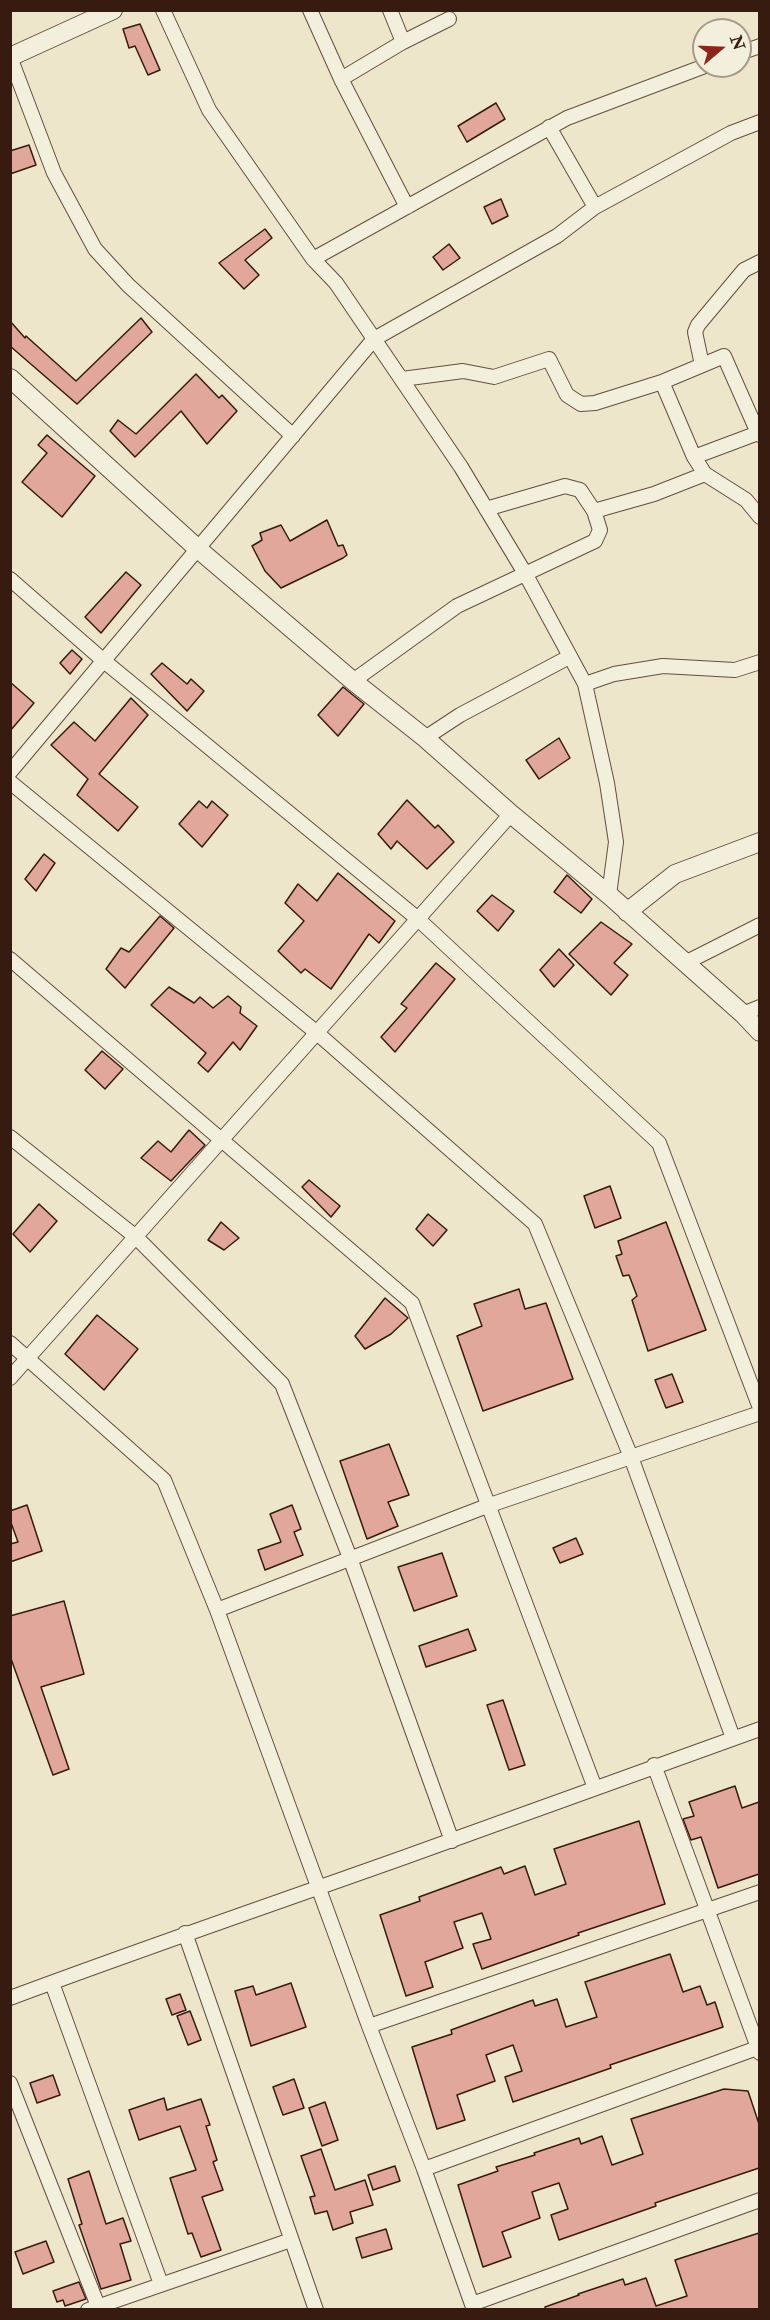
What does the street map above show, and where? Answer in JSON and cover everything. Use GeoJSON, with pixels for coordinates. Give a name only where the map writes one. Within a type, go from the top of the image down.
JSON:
{"type":"FeatureCollection","features":[{"type":"Feature","properties":{"kind":"street"},"geometry":{"type":"LineString","coordinates":[[113,10],[10,57],[54,174],[96,249],[128,285],[293,436]]}},
{"type":"Feature","properties":{"kind":"street"},"geometry":{"type":"LineString","coordinates":[[163,10],[208,111],[313,259],[336,283],[460,467],[526,575],[585,684],[607,783],[616,842],[609,895]]}},
{"type":"Feature","properties":{"kind":"street"},"geometry":{"type":"LineString","coordinates":[[310,10],[341,79],[407,207]]}},
{"type":"Feature","properties":{"kind":"street"},"geometry":{"type":"LineString","coordinates":[[390,10],[403,42]]}},
{"type":"Feature","properties":{"kind":"street"},"geometry":{"type":"LineString","coordinates":[[341,79],[403,42],[449,19]]}},
{"type":"Feature","properties":{"kind":"street"},"geometry":{"type":"LineString","coordinates":[[313,259],[567,118],[692,71]]}},
{"type":"Feature","properties":{"kind":"street"},"geometry":{"type":"LineString","coordinates":[[10,772],[374,339],[557,236],[595,207],[731,133],[759,122]]}},
{"type":"Feature","properties":{"kind":"street"},"geometry":{"type":"LineString","coordinates":[[549,128],[595,207]]}},
{"type":"Feature","properties":{"kind":"street"},"geometry":{"type":"LineString","coordinates":[[702,364],[695,332],[698,325],[744,270],[759,262]]}},
{"type":"Feature","properties":{"kind":"street"},"geometry":{"type":"LineString","coordinates":[[402,380],[463,371],[494,377],[549,359],[567,395],[581,404],[595,404],[662,382],[724,356],[759,434],[694,457]]}},
{"type":"Feature","properties":{"kind":"street"},"geometry":{"type":"LineString","coordinates":[[10,378],[198,549],[353,681],[425,738],[685,963],[751,1011],[759,1032]]}},
{"type":"Feature","properties":{"kind":"street"},"geometry":{"type":"LineString","coordinates":[[662,382],[694,457],[705,474],[746,500],[759,517]]}},
{"type":"Feature","properties":{"kind":"street"},"geometry":{"type":"LineString","coordinates":[[594,512],[654,494],[705,474]]}},
{"type":"Feature","properties":{"kind":"street"},"geometry":{"type":"LineString","coordinates":[[353,681],[457,606],[595,541],[600,530],[594,512],[580,490],[565,486],[486,509]]}},
{"type":"Feature","properties":{"kind":"street"},"geometry":{"type":"LineString","coordinates":[[10,579],[104,661],[418,919],[659,1143],[759,1408]]}},
{"type":"Feature","properties":{"kind":"street"},"geometry":{"type":"LineString","coordinates":[[425,738],[460,716],[569,657]]}},
{"type":"Feature","properties":{"kind":"street"},"geometry":{"type":"LineString","coordinates":[[585,684],[614,674],[663,666],[735,670],[759,662]]}},
{"type":"Feature","properties":{"kind":"street"},"geometry":{"type":"LineString","coordinates":[[10,782],[317,1033],[536,1224],[631,1457],[733,1738]]}},
{"type":"Feature","properties":{"kind":"street"},"geometry":{"type":"LineString","coordinates":[[10,1378],[511,814]]}},
{"type":"Feature","properties":{"kind":"street"},"geometry":{"type":"LineString","coordinates":[[627,912],[675,874],[759,842]]}},
{"type":"Feature","properties":{"kind":"street"},"geometry":{"type":"LineString","coordinates":[[685,963],[759,926]]}},
{"type":"Feature","properties":{"kind":"street"},"geometry":{"type":"LineString","coordinates":[[10,960],[412,1303],[595,1788]]}},
{"type":"Feature","properties":{"kind":"street"},"geometry":{"type":"LineString","coordinates":[[10,1137],[136,1237],[282,1384],[350,1558],[452,1841]]}},
{"type":"Feature","properties":{"kind":"street"},"geometry":{"type":"LineString","coordinates":[[10,1343],[164,1480],[217,1610],[473,2307],[759,2200]]}},
{"type":"Feature","properties":{"kind":"street"},"geometry":{"type":"LineString","coordinates":[[217,1610],[487,1506],[759,1413]]}},
{"type":"Feature","properties":{"kind":"street"},"geometry":{"type":"LineString","coordinates":[[10,1998],[759,1729]]}},
{"type":"Feature","properties":{"kind":"street"},"geometry":{"type":"LineString","coordinates":[[424,2169],[759,2049],[654,1765]]}},
{"type":"Feature","properties":{"kind":"street"},"geometry":{"type":"LineString","coordinates":[[369,2026],[759,1892]]}},
{"type":"Feature","properties":{"kind":"street"},"geometry":{"type":"LineString","coordinates":[[184,1934],[316,2310]]}},
{"type":"Feature","properties":{"kind":"street"},"geometry":{"type":"LineString","coordinates":[[52,1983],[161,2284]]}},
{"type":"Feature","properties":{"kind":"street"},"geometry":{"type":"LineString","coordinates":[[10,2083],[93,2308],[291,2240]]}},
{"type":"Feature","properties":{"kind":"building"},"geometry":{"type":"Polygon","coordinates":[[[140,24],[160,70],[148,75],[135,46],[129,48],[123,29],[140,24]]]}},
{"type":"Feature","properties":{"kind":"building"},"geometry":{"type":"Polygon","coordinates":[[[496,103],[505,119],[467,142],[458,126],[496,103]]]}},
{"type":"Feature","properties":{"kind":"building"},"geometry":{"type":"Polygon","coordinates":[[[29,145],[36,165],[10,174],[10,151],[29,145]]]}},
{"type":"Feature","properties":{"kind":"building"},"geometry":{"type":"Polygon","coordinates":[[[501,199],[508,216],[492,224],[484,207],[501,199]]]}},
{"type":"Feature","properties":{"kind":"building"},"geometry":{"type":"Polygon","coordinates":[[[265,229],[272,238],[245,260],[259,275],[244,289],[219,263],[265,229]]]}},
{"type":"Feature","properties":{"kind":"building"},"geometry":{"type":"Polygon","coordinates":[[[449,244],[460,258],[443,270],[433,257],[449,244]]]}},
{"type":"Feature","properties":{"kind":"building"},"geometry":{"type":"Polygon","coordinates":[[[141,318],[152,332],[77,404],[10,346],[10,321],[25,338],[26,336],[76,381],[141,318]]]}},
{"type":"Feature","properties":{"kind":"building"},"geometry":{"type":"Polygon","coordinates":[[[196,374],[219,398],[222,395],[237,411],[207,444],[181,411],[135,457],[110,431],[118,420],[136,434],[196,374]]]}},
{"type":"Feature","properties":{"kind":"building"},"geometry":{"type":"Polygon","coordinates":[[[47,435],[95,476],[62,517],[22,482],[47,453],[38,445],[47,435]]]}},
{"type":"Feature","properties":{"kind":"building"},"geometry":{"type":"Polygon","coordinates":[[[327,520],[338,546],[343,545],[347,555],[281,588],[265,571],[252,546],[262,540],[260,533],[281,525],[290,541],[327,520]]]}},
{"type":"Feature","properties":{"kind":"building"},"geometry":{"type":"Polygon","coordinates":[[[126,572],[141,585],[101,633],[85,617],[126,572]]]}},
{"type":"Feature","properties":{"kind":"building"},"geometry":{"type":"Polygon","coordinates":[[[72,650],[82,659],[70,674],[60,663],[72,650]]]}},
{"type":"Feature","properties":{"kind":"building"},"geometry":{"type":"Polygon","coordinates":[[[162,663],[187,684],[191,679],[204,691],[187,711],[151,674],[162,663]]]}},
{"type":"Feature","properties":{"kind":"building"},"geometry":{"type":"Polygon","coordinates":[[[10,682],[34,703],[10,731],[10,682]]]}},
{"type":"Feature","properties":{"kind":"building"},"geometry":{"type":"Polygon","coordinates":[[[343,687],[364,704],[338,736],[318,715],[343,687]]]}},
{"type":"Feature","properties":{"kind":"building"},"geometry":{"type":"Polygon","coordinates":[[[131,698],[148,715],[99,774],[138,807],[118,831],[77,795],[88,779],[51,745],[74,722],[95,741],[131,698]]]}},
{"type":"Feature","properties":{"kind":"building"},"geometry":{"type":"Polygon","coordinates":[[[559,738],[570,758],[539,779],[526,760],[559,738]]]}},
{"type":"Feature","properties":{"kind":"building"},"geometry":{"type":"Polygon","coordinates":[[[407,800],[435,828],[438,825],[454,842],[427,869],[397,841],[391,849],[378,834],[407,800]]]}},
{"type":"Feature","properties":{"kind":"building"},"geometry":{"type":"Polygon","coordinates":[[[199,801],[207,808],[212,801],[228,815],[202,847],[179,824],[199,801]]]}},
{"type":"Feature","properties":{"kind":"building"},"geometry":{"type":"Polygon","coordinates":[[[44,854],[55,863],[36,891],[25,879],[44,854]]]}},
{"type":"Feature","properties":{"kind":"building"},"geometry":{"type":"Polygon","coordinates":[[[338,873],[395,921],[379,943],[369,934],[331,989],[305,969],[301,973],[278,951],[304,921],[285,903],[298,884],[317,901],[338,873]]]}},
{"type":"Feature","properties":{"kind":"building"},"geometry":{"type":"Polygon","coordinates":[[[567,875],[592,899],[581,913],[554,892],[567,875]]]}},
{"type":"Feature","properties":{"kind":"building"},"geometry":{"type":"Polygon","coordinates":[[[492,895],[514,911],[498,931],[477,911],[492,895]]]}},
{"type":"Feature","properties":{"kind":"building"},"geometry":{"type":"Polygon","coordinates":[[[160,916],[174,928],[125,988],[106,969],[121,948],[129,952],[160,916]]]}},
{"type":"Feature","properties":{"kind":"building"},"geometry":{"type":"Polygon","coordinates":[[[601,922],[632,944],[614,963],[628,975],[611,995],[569,954],[601,922]]]}},
{"type":"Feature","properties":{"kind":"building"},"geometry":{"type":"Polygon","coordinates":[[[559,949],[574,965],[554,987],[540,970],[559,949]]]}},
{"type":"Feature","properties":{"kind":"building"},"geometry":{"type":"Polygon","coordinates":[[[436,963],[455,979],[395,1052],[381,1037],[407,1008],[401,1004],[436,963]]]}},
{"type":"Feature","properties":{"kind":"building"},"geometry":{"type":"Polygon","coordinates":[[[169,987],[194,1003],[200,997],[213,1008],[228,996],[241,1007],[240,1013],[257,1026],[240,1050],[233,1042],[208,1072],[198,1063],[206,1053],[151,1005],[169,987]]]}},
{"type":"Feature","properties":{"kind":"building"},"geometry":{"type":"Polygon","coordinates":[[[102,1051],[123,1069],[105,1089],[85,1070],[102,1051]]]}},
{"type":"Feature","properties":{"kind":"building"},"geometry":{"type":"Polygon","coordinates":[[[189,1130],[205,1145],[171,1181],[141,1158],[158,1141],[171,1152],[189,1130]]]}},
{"type":"Feature","properties":{"kind":"building"},"geometry":{"type":"Polygon","coordinates":[[[309,1180],[340,1206],[331,1217],[302,1187],[309,1180]]]}},
{"type":"Feature","properties":{"kind":"building"},"geometry":{"type":"Polygon","coordinates":[[[610,1186],[621,1218],[595,1228],[584,1196],[610,1186]]]}},
{"type":"Feature","properties":{"kind":"building"},"geometry":{"type":"Polygon","coordinates":[[[39,1204],[57,1221],[30,1252],[13,1234],[39,1204]]]}},
{"type":"Feature","properties":{"kind":"building"},"geometry":{"type":"Polygon","coordinates":[[[428,1214],[447,1230],[433,1246],[416,1229],[428,1214]]]}},
{"type":"Feature","properties":{"kind":"building"},"geometry":{"type":"Polygon","coordinates":[[[221,1222],[239,1238],[224,1250],[208,1240],[221,1222]]]}},
{"type":"Feature","properties":{"kind":"building"},"geometry":{"type":"Polygon","coordinates":[[[666,1222],[706,1330],[648,1351],[632,1300],[637,1296],[629,1275],[623,1276],[616,1256],[622,1254],[618,1241],[666,1222]]]}},
{"type":"Feature","properties":{"kind":"building"},"geometry":{"type":"Polygon","coordinates":[[[519,1289],[525,1309],[546,1303],[573,1379],[483,1411],[457,1336],[482,1326],[474,1304],[519,1289]]]}},
{"type":"Feature","properties":{"kind":"building"},"geometry":{"type":"Polygon","coordinates":[[[385,1298],[408,1318],[391,1334],[365,1349],[355,1336],[385,1298]]]}},
{"type":"Feature","properties":{"kind":"building"},"geometry":{"type":"Polygon","coordinates":[[[97,1315],[138,1349],[104,1390],[65,1354],[97,1315]]]}},
{"type":"Feature","properties":{"kind":"building"},"geometry":{"type":"Polygon","coordinates":[[[672,1374],[683,1402],[666,1408],[655,1380],[672,1374]]]}},
{"type":"Feature","properties":{"kind":"building"},"geometry":{"type":"Polygon","coordinates":[[[389,1444],[409,1495],[388,1502],[398,1526],[367,1539],[340,1461],[389,1444]]]}},
{"type":"Feature","properties":{"kind":"building"},"geometry":{"type":"Polygon","coordinates":[[[27,1505],[42,1551],[10,1562],[10,1544],[18,1542],[10,1520],[10,1511],[27,1505]]]}},
{"type":"Feature","properties":{"kind":"building"},"geometry":{"type":"Polygon","coordinates":[[[292,1505],[301,1529],[294,1532],[303,1555],[265,1570],[258,1550],[281,1542],[270,1514],[292,1505]]]}},
{"type":"Feature","properties":{"kind":"building"},"geometry":{"type":"Polygon","coordinates":[[[576,1538],[583,1554],[560,1563],[553,1548],[576,1538]]]}},
{"type":"Feature","properties":{"kind":"building"},"geometry":{"type":"Polygon","coordinates":[[[442,1553],[457,1596],[414,1611],[398,1567],[442,1553]]]}},
{"type":"Feature","properties":{"kind":"building"},"geometry":{"type":"Polygon","coordinates":[[[64,1601],[84,1674],[41,1687],[69,1769],[53,1775],[10,1656],[10,1616],[64,1601]]]}},
{"type":"Feature","properties":{"kind":"building"},"geometry":{"type":"Polygon","coordinates":[[[468,1629],[476,1650],[426,1667],[419,1646],[468,1629]]]}},
{"type":"Feature","properties":{"kind":"building"},"geometry":{"type":"Polygon","coordinates":[[[503,1700],[525,1765],[509,1770],[487,1705],[503,1700]]]}},
{"type":"Feature","properties":{"kind":"building"},"geometry":{"type":"Polygon","coordinates":[[[735,1786],[742,1808],[759,1802],[759,1874],[718,1888],[701,1837],[691,1840],[683,1819],[694,1816],[689,1802],[735,1786]]]}},
{"type":"Feature","properties":{"kind":"building"},"geometry":{"type":"Polygon","coordinates":[[[639,1821],[665,1904],[482,1969],[473,1944],[491,1939],[482,1913],[454,1922],[463,1948],[425,1962],[433,1987],[406,1996],[380,1915],[420,1901],[419,1897],[501,1867],[504,1874],[525,1866],[535,1895],[566,1884],[554,1849],[639,1821]]]}},
{"type":"Feature","properties":{"kind":"building"},"geometry":{"type":"Polygon","coordinates":[[[670,1954],[683,1992],[700,1986],[707,2005],[715,2002],[723,2027],[610,2065],[611,2068],[513,2102],[505,2077],[522,2071],[513,2045],[486,2055],[495,2081],[457,2095],[465,2120],[437,2129],[412,2047],[452,2034],[451,2030],[533,2000],[535,2006],[557,1999],[566,2027],[597,2017],[585,1982],[670,1954]]]}},
{"type":"Feature","properties":{"kind":"building"},"geometry":{"type":"Polygon","coordinates":[[[291,1983],[306,2027],[251,2046],[235,1991],[253,1986],[256,1995],[291,1983]]]}},
{"type":"Feature","properties":{"kind":"building"},"geometry":{"type":"Polygon","coordinates":[[[180,1994],[186,2010],[172,2015],[166,1999],[180,1994]]]}},
{"type":"Feature","properties":{"kind":"building"},"geometry":{"type":"Polygon","coordinates":[[[190,2011],[201,2040],[188,2045],[177,2016],[190,2011]]]}},
{"type":"Feature","properties":{"kind":"building"},"geometry":{"type":"Polygon","coordinates":[[[53,2075],[60,2095],[37,2103],[30,2083],[53,2075]]]}},
{"type":"Feature","properties":{"kind":"building"},"geometry":{"type":"Polygon","coordinates":[[[294,2079],[304,2108],[283,2115],[273,2087],[294,2079]]]}},
{"type":"Feature","properties":{"kind":"building"},"geometry":{"type":"Polygon","coordinates":[[[724,2089],[748,2091],[759,2124],[759,2168],[655,2203],[656,2206],[559,2240],[551,2215],[568,2209],[559,2183],[532,2192],[540,2218],[502,2232],[511,2257],[483,2267],[458,2185],[498,2171],[496,2167],[579,2138],[581,2144],[602,2136],[612,2165],[643,2154],[631,2119],[724,2089]]]}},
{"type":"Feature","properties":{"kind":"building"},"geometry":{"type":"Polygon","coordinates":[[[164,2098],[167,2110],[201,2099],[210,2125],[206,2126],[217,2160],[213,2162],[223,2190],[202,2197],[221,2250],[201,2257],[192,2233],[188,2234],[170,2178],[196,2170],[180,2126],[139,2140],[129,2110],[164,2098]]]}},
{"type":"Feature","properties":{"kind":"building"},"geometry":{"type":"Polygon","coordinates":[[[325,2102],[338,2140],[322,2146],[309,2108],[325,2102]]]}},
{"type":"Feature","properties":{"kind":"building"},"geometry":{"type":"Polygon","coordinates":[[[321,2149],[335,2190],[365,2180],[373,2205],[350,2212],[353,2223],[333,2230],[327,2211],[315,2214],[310,2197],[315,2196],[301,2156],[321,2149]]]}},
{"type":"Feature","properties":{"kind":"building"},"geometry":{"type":"Polygon","coordinates":[[[395,2166],[400,2181],[373,2190],[368,2175],[395,2166]]]}},
{"type":"Feature","properties":{"kind":"building"},"geometry":{"type":"Polygon","coordinates":[[[89,2171],[106,2224],[123,2218],[131,2241],[120,2244],[131,2280],[101,2289],[79,2225],[82,2224],[68,2179],[89,2171]]]}},
{"type":"Feature","properties":{"kind":"building"},"geometry":{"type":"Polygon","coordinates":[[[386,2229],[392,2249],[362,2258],[356,2238],[386,2229]]]}},
{"type":"Feature","properties":{"kind":"building"},"geometry":{"type":"Polygon","coordinates":[[[759,2233],[759,2310],[545,2310],[545,2307],[623,2279],[625,2285],[646,2278],[656,2306],[687,2296],[675,2260],[759,2233]]]}},
{"type":"Feature","properties":{"kind":"building"},"geometry":{"type":"Polygon","coordinates":[[[46,2241],[54,2262],[23,2274],[15,2252],[46,2241]]]}},
{"type":"Feature","properties":{"kind":"building"},"geometry":{"type":"Polygon","coordinates":[[[79,2282],[86,2299],[65,2306],[63,2300],[57,2302],[53,2291],[79,2282]]]}}]}
